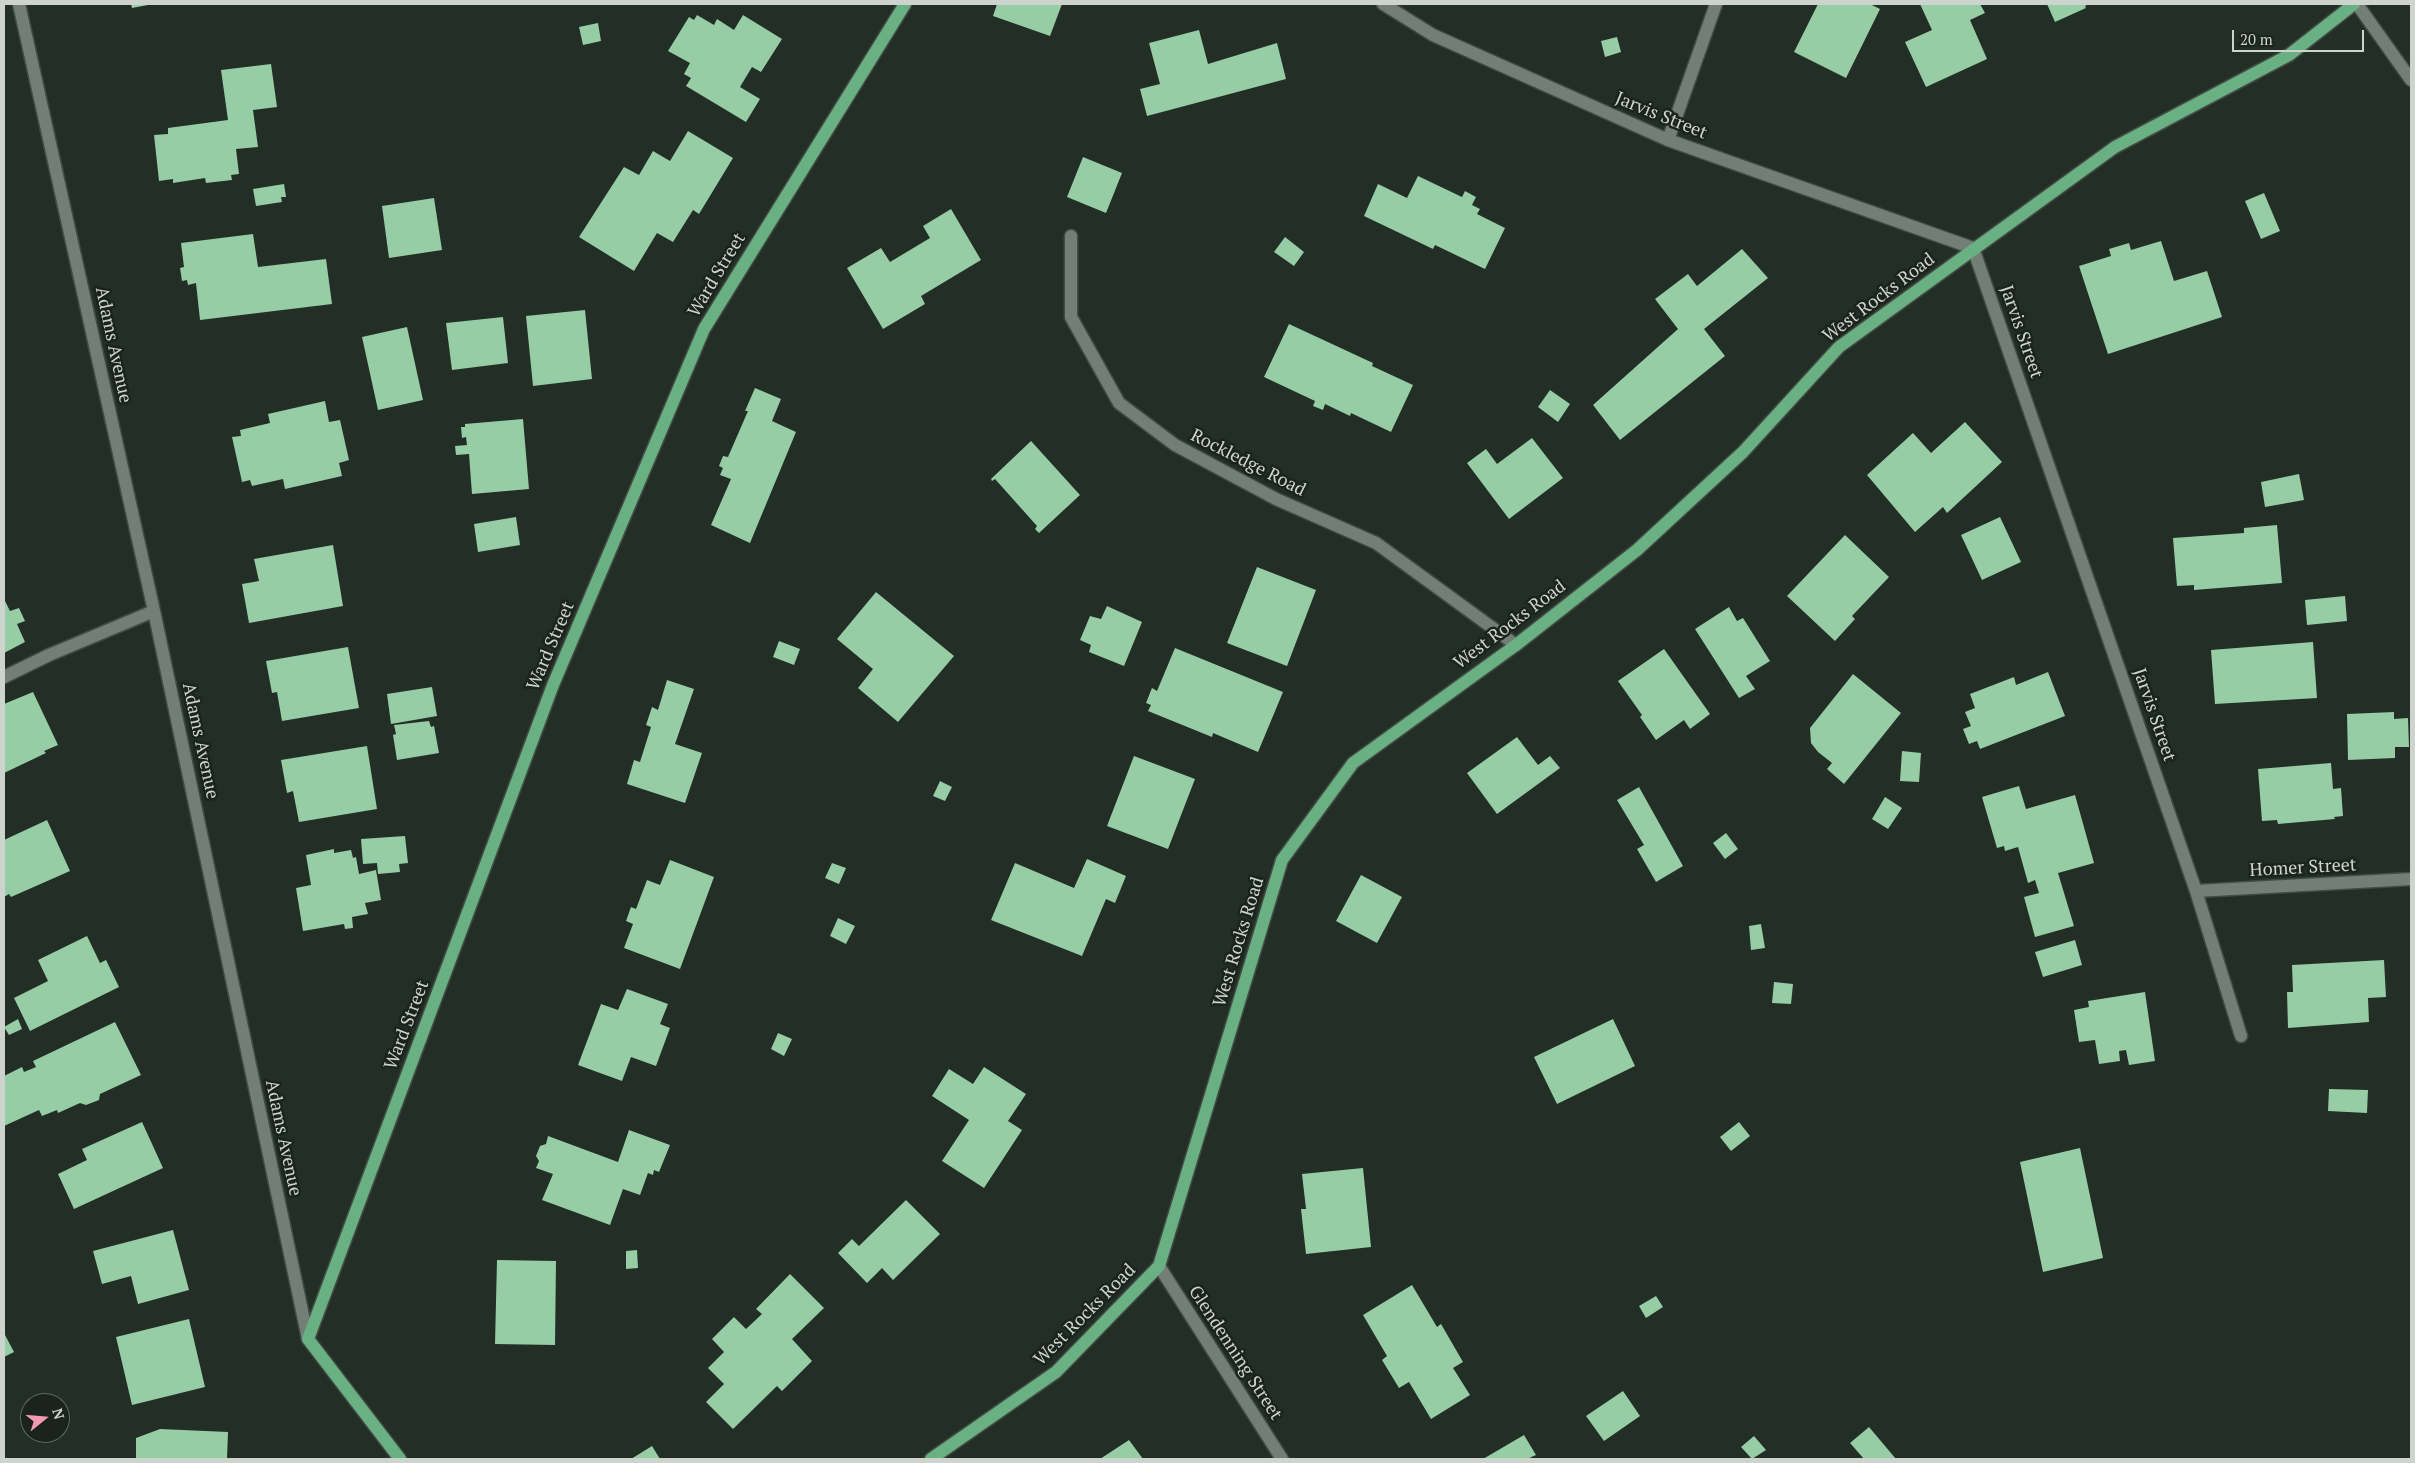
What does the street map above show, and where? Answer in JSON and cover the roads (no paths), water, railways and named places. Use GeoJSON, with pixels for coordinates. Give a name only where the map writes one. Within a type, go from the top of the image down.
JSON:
{"type":"FeatureCollection","features":[{"type":"Feature","properties":{"kind":"main road","name":"Ward Street"},"geometry":{"type":"LineString","coordinates":[[308,1339],[553,684],[704,329],[904,4]]}},
{"type":"Feature","properties":{"kind":"main road","name":"West Rocks Road"},"geometry":{"type":"LineString","coordinates":[[931,1459],[1056,1372],[1159,1266],[1282,860],[1353,762],[1516,645],[1644,544],[1743,452],[1839,347],[2115,147],[2289,54],[2355,4]]}},
{"type":"Feature","properties":{"kind":"main road","name":"Adams Avenue"},"geometry":{"type":"LineString","coordinates":[[308,1339],[400,1459]]}},
{"type":"Feature","properties":{"kind":"street","name":"Adams Avenue"},"geometry":{"type":"LineString","coordinates":[[19,4],[154,611],[308,1339]]}},
{"type":"Feature","properties":{"kind":"street","name":"Jarvis Street"},"geometry":{"type":"LineString","coordinates":[[1382,4],[1433,35],[1668,140],[1974,248],[2196,891],[2240,1036]]}},
{"type":"Feature","properties":{"kind":"street"},"geometry":{"type":"LineString","coordinates":[[1668,140],[1716,4]]}},
{"type":"Feature","properties":{"kind":"street"},"geometry":{"type":"LineString","coordinates":[[2355,4],[2411,80]]}},
{"type":"Feature","properties":{"kind":"street","name":"Rockledge Road"},"geometry":{"type":"LineString","coordinates":[[1071,236],[1071,317],[1118,403],[1175,445],[1276,498],[1376,543],[1516,645]]}},
{"type":"Feature","properties":{"kind":"street"},"geometry":{"type":"LineString","coordinates":[[4,677],[49,655],[154,611]]}},
{"type":"Feature","properties":{"kind":"street","name":"Homer Street"},"geometry":{"type":"LineString","coordinates":[[2196,891],[2411,879]]}},
{"type":"Feature","properties":{"kind":"street","name":"Glendenning Street"},"geometry":{"type":"LineString","coordinates":[[1159,1266],[1282,1459]]}}]}
